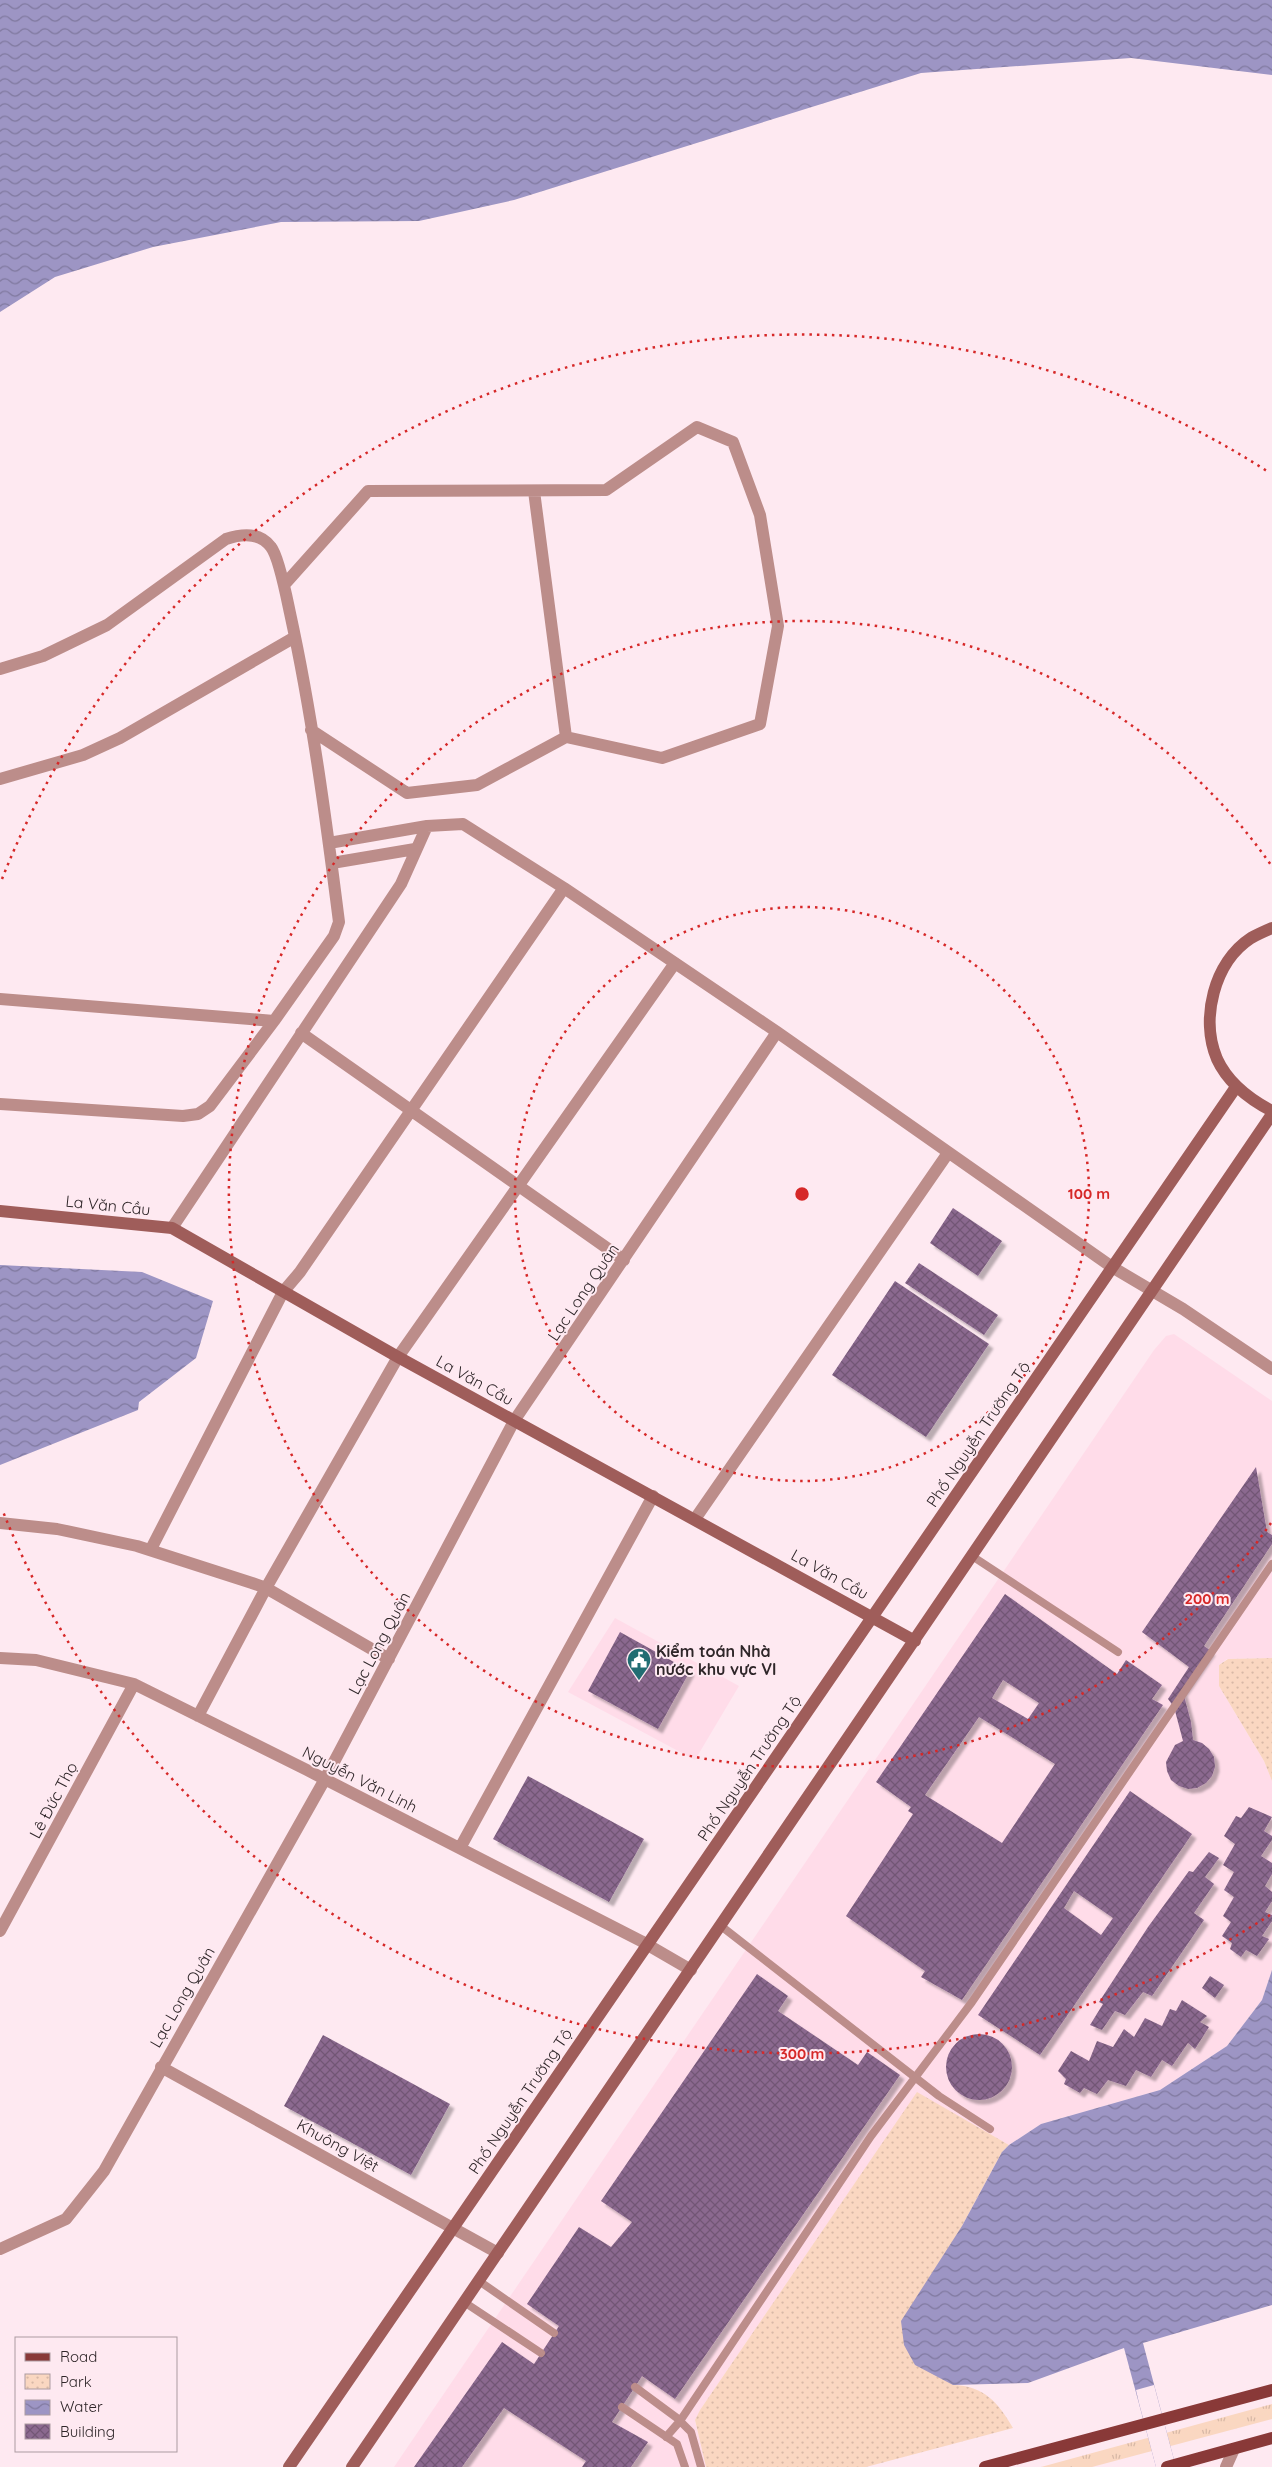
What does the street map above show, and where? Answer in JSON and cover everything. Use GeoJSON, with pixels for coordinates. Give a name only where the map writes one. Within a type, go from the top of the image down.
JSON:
{"type":"FeatureCollection","features":[{"type":"Feature","properties":{"kind":"main road"},"geometry":{"type":"LineString","coordinates":[[985,2467],[1272,2390]]}},
{"type":"Feature","properties":{"kind":"main road"},"geometry":{"type":"LineString","coordinates":[[1171,2466],[1272,2438]]}},
{"type":"Feature","properties":{"kind":"street"},"geometry":{"type":"LineString","coordinates":[[284,585],[368,491],[606,490],[697,427],[734,442],[760,515],[778,626],[760,724],[662,758],[566,737],[477,785],[407,792],[311,730]]}},
{"type":"Feature","properties":{"kind":"street"},"geometry":{"type":"LineString","coordinates":[[534,491],[566,737]]}},
{"type":"Feature","properties":{"kind":"street"},"geometry":{"type":"LineString","coordinates":[[0,669],[43,656],[107,625],[226,539],[242,534],[257,536],[272,547],[284,585],[295,637],[329,843],[339,922],[334,936],[274,1021],[210,1106],[198,1114],[183,1116],[0,1104]]}},
{"type":"Feature","properties":{"kind":"street"},"geometry":{"type":"LineString","coordinates":[[0,779],[83,755],[120,738],[295,637]]}},
{"type":"Feature","properties":{"kind":"street"},"geometry":{"type":"LineString","coordinates":[[329,843],[426,826],[463,824],[564,888],[777,1032],[1112,1267],[1153,1291],[1272,1369]]}},
{"type":"Feature","properties":{"kind":"street"},"geometry":{"type":"LineString","coordinates":[[172,1228],[401,884],[426,826]]}},
{"type":"Feature","properties":{"kind":"street"},"geometry":{"type":"LineString","coordinates":[[332,863],[415,849]]}},
{"type":"Feature","properties":{"kind":"street"},"geometry":{"type":"LineString","coordinates":[[151,1549],[283,1292],[300,1272],[564,888]]}},
{"type":"Feature","properties":{"kind":"street"},"geometry":{"type":"LineString","coordinates":[[352,2467],[1153,1291],[1272,1112],[1253,1102],[1236,1087],[1217,1059],[1210,1026],[1212,993],[1226,963],[1250,938],[1272,928]]}},
{"type":"Feature","properties":{"kind":"street"},"geometry":{"type":"LineString","coordinates":[[198,1716],[266,1588],[398,1357],[675,963]]}},
{"type":"Feature","properties":{"kind":"street"},"geometry":{"type":"LineString","coordinates":[[0,999],[274,1021]]}},
{"type":"Feature","properties":{"kind":"street","name":"Lạc Long Quân"},"geometry":{"type":"LineString","coordinates":[[0,2249],[66,2219],[104,2171],[325,1779],[514,1421],[777,1032]]}},
{"type":"Feature","properties":{"kind":"street"},"geometry":{"type":"LineString","coordinates":[[301,1033],[624,1260]]}},
{"type":"Feature","properties":{"kind":"street","name":"Phố Nguyễn Trường Tộ"},"geometry":{"type":"LineString","coordinates":[[289,2467],[1236,1087]]}},
{"type":"Feature","properties":{"kind":"street"},"geometry":{"type":"LineString","coordinates":[[695,1519],[948,1153]]}},
{"type":"Feature","properties":{"kind":"street","name":"La Văn Cầu"},"geometry":{"type":"LineString","coordinates":[[0,1211],[172,1228],[398,1357],[873,1616],[915,1641]]}},
{"type":"Feature","properties":{"kind":"street"},"geometry":{"type":"LineString","coordinates":[[460,1848],[653,1496]]}},
{"type":"Feature","properties":{"kind":"street"},"geometry":{"type":"LineString","coordinates":[[0,1523],[57,1529],[151,1549],[266,1588],[389,1659]]}},
{"type":"Feature","properties":{"kind":"street","name":"Nguyễn Văn Linh"},"geometry":{"type":"LineString","coordinates":[[0,1658],[36,1660],[134,1684],[648,1944],[691,1970]]}},
{"type":"Feature","properties":{"kind":"street","name":"Lê Đức Thọ"},"geometry":{"type":"LineString","coordinates":[[0,1931],[134,1684]]}},
{"type":"Feature","properties":{"kind":"street","name":"Khuông Việt"},"geometry":{"type":"LineString","coordinates":[[161,2067],[498,2253]]}},
{"type":"Feature","properties":{"kind":"street"},"geometry":{"type":"LineString","coordinates":[[1226,2467],[1234,2449]]}},
{"type":"Feature","properties":{"kind":"lane"},"geometry":{"type":"LineString","coordinates":[[972,1556],[1118,1652]]}},
{"type":"Feature","properties":{"kind":"lane"},"geometry":{"type":"LineString","coordinates":[[666,2437],[680,2421],[871,2136],[972,2002],[1272,1564]]}},
{"type":"Feature","properties":{"kind":"lane"},"geometry":{"type":"LineString","coordinates":[[721,1926],[914,2078],[990,2129]]}},
{"type":"Feature","properties":{"kind":"lane"},"geometry":{"type":"LineString","coordinates":[[479,2281],[554,2333]]}},
{"type":"Feature","properties":{"kind":"lane"},"geometry":{"type":"LineString","coordinates":[[464,2302],[541,2353]]}},
{"type":"Feature","properties":{"kind":"lane"},"geometry":{"type":"LineString","coordinates":[[635,2387],[680,2421],[691,2432],[701,2467]]}},
{"type":"Feature","properties":{"kind":"lane"},"geometry":{"type":"LineString","coordinates":[[622,2406],[676,2444],[685,2467]]}},
{"type":"Feature","properties":{"kind":"shaded area"},"geometry":{"type":"Polygon","coordinates":[[[1174,1334],[1272,1401],[1272,1658],[1227,1659],[1219,1665],[1219,1686],[1264,1761],[1272,1781],[1272,1970],[1262,2000],[1227,2046],[1160,2090],[1041,2124],[1009,2145],[917,2093],[700,2410],[695,2421],[706,2467],[394,2467],[1154,1350],[1166,1336],[1174,1334]]]}},
{"type":"Feature","properties":{"kind":"shaded area"},"geometry":{"type":"Polygon","coordinates":[[[615,1618],[739,1686],[695,1760],[568,1692],[615,1618]]]}},
{"type":"Feature","properties":{"kind":"green space"},"geometry":{"type":"Polygon","coordinates":[[[1272,1658],[1272,1781],[1264,1761],[1219,1686],[1219,1665],[1228,1659],[1272,1658]]]}},
{"type":"Feature","properties":{"kind":"green space"},"geometry":{"type":"Polygon","coordinates":[[[917,2092],[1009,2145],[1002,2152],[962,2226],[953,2385],[973,2388],[989,2397],[1002,2410],[1013,2428],[866,2467],[706,2467],[695,2420],[700,2410],[917,2092]]]}},
{"type":"Feature","properties":{"kind":"green space"},"geometry":{"type":"Polygon","coordinates":[[[1272,2404],[1272,2419],[1092,2467],[1041,2467],[1272,2404]]]}},
{"type":"Feature","properties":{"kind":"water"},"geometry":{"type":"Polygon","coordinates":[[[0,0],[1272,0],[1272,75],[1131,58],[921,73],[514,200],[419,221],[281,222],[153,247],[55,277],[0,312],[0,0]]]}},
{"type":"Feature","properties":{"kind":"water"},"geometry":{"type":"Polygon","coordinates":[[[0,1265],[142,1272],[213,1301],[196,1358],[139,1402],[138,1410],[0,1465],[0,1265]]]}},
{"type":"Feature","properties":{"kind":"water"},"geometry":{"type":"Polygon","coordinates":[[[1272,1970],[1272,2305],[1143,2343],[1176,2467],[1156,2467],[1124,2348],[1028,2383],[953,2385],[915,2365],[904,2345],[901,2321],[962,2226],[1002,2152],[1009,2145],[1041,2124],[1160,2090],[1227,2046],[1262,2000],[1272,1970]]]}},
{"type":"Feature","properties":{"kind":"pier"},"geometry":{"type":"Polygon","coordinates":[[[1154,2385],[1176,2467],[1156,2467],[1136,2390],[1154,2385]]]}},
{"type":"Feature","properties":{"kind":"building"},"geometry":{"type":"Polygon","coordinates":[[[953,1208],[1002,1241],[978,1276],[930,1243],[953,1208]]]}},
{"type":"Feature","properties":{"kind":"building"},"geometry":{"type":"Polygon","coordinates":[[[919,1263],[998,1315],[984,1335],[905,1283],[919,1263]]]}},
{"type":"Feature","properties":{"kind":"building"},"geometry":{"type":"Polygon","coordinates":[[[895,1281],[989,1344],[926,1437],[832,1375],[895,1281]]]}},
{"type":"Feature","properties":{"kind":"building"},"geometry":{"type":"Polygon","coordinates":[[[1256,1467],[1267,1532],[1272,1535],[1272,1544],[1204,1646],[1211,1651],[1183,1692],[1191,1722],[1193,1740],[1202,1743],[1209,1749],[1214,1757],[1215,1767],[1212,1776],[1206,1783],[1197,1788],[1188,1789],[1179,1786],[1171,1780],[1166,1762],[1175,1745],[1183,1741],[1174,1707],[1168,1699],[1189,1667],[1142,1632],[1256,1467]]]}},
{"type":"Feature","properties":{"kind":"building"},"geometry":{"type":"Polygon","coordinates":[[[1005,1594],[1117,1674],[1126,1660],[1162,1685],[1152,1699],[1163,1705],[962,2000],[921,1977],[925,1971],[846,1916],[913,1814],[908,1811],[911,1807],[876,1782],[1005,1594]],[[1003,1680],[992,1698],[1028,1719],[1039,1703],[1003,1680]],[[979,1717],[925,1795],[1002,1843],[1055,1764],[979,1717]]]}},
{"type":"Feature","properties":{"kind":"building","name":"Kiểm toán Nhà nước khu vực VI"},"geometry":{"type":"Polygon","coordinates":[[[620,1632],[690,1671],[658,1729],[588,1691],[620,1632]]]}},
{"type":"Feature","properties":{"kind":"building"},"geometry":{"type":"Polygon","coordinates":[[[528,1776],[644,1839],[609,1902],[493,1839],[528,1776]]]}},
{"type":"Feature","properties":{"kind":"building"},"geometry":{"type":"Polygon","coordinates":[[[1130,1791],[1192,1834],[1040,2055],[978,2015],[1130,1791]],[[1074,1891],[1064,1908],[1101,1935],[1113,1918],[1074,1891]]]}},
{"type":"Feature","properties":{"kind":"building"},"geometry":{"type":"Polygon","coordinates":[[[1249,1807],[1272,1817],[1264,1831],[1272,1836],[1272,1840],[1261,1856],[1272,1863],[1272,1874],[1265,1886],[1272,1892],[1272,1901],[1265,1912],[1272,1915],[1272,1921],[1262,1936],[1269,1939],[1257,1956],[1246,1950],[1241,1957],[1230,1949],[1232,1943],[1222,1936],[1231,1922],[1223,1916],[1234,1897],[1224,1890],[1234,1872],[1223,1865],[1235,1844],[1224,1836],[1236,1816],[1241,1818],[1249,1807]]]}},
{"type":"Feature","properties":{"kind":"building"},"geometry":{"type":"Polygon","coordinates":[[[1209,1852],[1219,1858],[1205,1877],[1214,1884],[1194,1913],[1204,1920],[1152,1996],[1143,1992],[1125,2015],[1115,2011],[1102,2030],[1090,2025],[1103,2004],[1099,2002],[1148,1927],[1189,1871],[1193,1872],[1209,1852]]]}},
{"type":"Feature","properties":{"kind":"building"},"geometry":{"type":"Polygon","coordinates":[[[757,1974],[788,1996],[778,2011],[858,2065],[867,2052],[900,2075],[675,2399],[642,2376],[612,2422],[648,2442],[631,2467],[582,2467],[586,2461],[504,2408],[462,2467],[414,2467],[502,2342],[534,2364],[559,2326],[527,2304],[579,2227],[611,2247],[632,2222],[601,2201],[757,1974]]]}},
{"type":"Feature","properties":{"kind":"building"},"geometry":{"type":"Polygon","coordinates":[[[1210,1976],[1224,1985],[1215,1998],[1202,1988],[1210,1976]]]}},
{"type":"Feature","properties":{"kind":"building"},"geometry":{"type":"Polygon","coordinates":[[[1182,2000],[1207,2016],[1200,2022],[1209,2027],[1195,2049],[1188,2043],[1172,2066],[1162,2060],[1151,2077],[1136,2070],[1126,2086],[1108,2080],[1097,2094],[1084,2088],[1080,2093],[1064,2084],[1066,2079],[1058,2071],[1071,2051],[1089,2061],[1097,2041],[1113,2047],[1124,2029],[1134,2037],[1145,2018],[1162,2026],[1170,2009],[1176,2011],[1182,2000]]]}},
{"type":"Feature","properties":{"kind":"building"},"geometry":{"type":"Polygon","coordinates":[[[979,2034],[992,2036],[1002,2044],[1010,2054],[1012,2067],[1010,2080],[1002,2090],[992,2098],[979,2100],[966,2098],[956,2090],[948,2080],[946,2067],[948,2054],[956,2044],[966,2036],[979,2034]]]}},
{"type":"Feature","properties":{"kind":"building"},"geometry":{"type":"Polygon","coordinates":[[[323,2035],[450,2104],[411,2175],[284,2106],[323,2035]]]}},
{"type":"Feature","properties":{"kind":"place","name":"Kiểm toán Nhà nước khu vực VI"},"geometry":{"type":"Point","coordinates":[639,1681]}}]}
